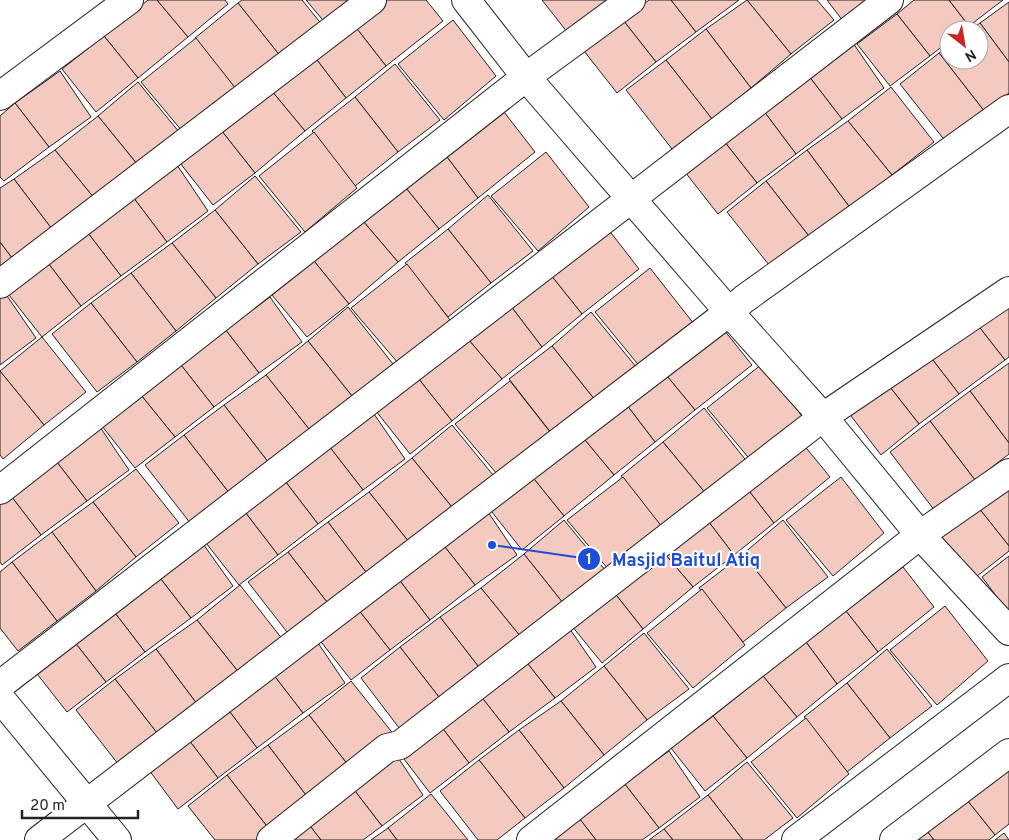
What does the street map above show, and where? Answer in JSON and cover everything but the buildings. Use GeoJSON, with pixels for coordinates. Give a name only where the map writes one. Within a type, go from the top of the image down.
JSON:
{"type":"FeatureCollection","features":[{"type":"Feature","properties":{"kind":"street"},"geometry":{"type":"LineString","coordinates":[[1,92],[129,0]]}},
{"type":"Feature","properties":{"kind":"street"},"geometry":{"type":"LineString","coordinates":[[0,284],[372,0]]}},
{"type":"Feature","properties":{"kind":"street"},"geometry":{"type":"LineString","coordinates":[[466,0],[526,77],[729,312],[823,417],[920,535],[1009,631]]}},
{"type":"Feature","properties":{"kind":"street"},"geometry":{"type":"LineString","coordinates":[[0,490],[526,77],[631,0]]}},
{"type":"Feature","properties":{"kind":"street"},"geometry":{"type":"LineString","coordinates":[[0,685],[889,0]]}},
{"type":"Feature","properties":{"kind":"street"},"geometry":{"type":"LineString","coordinates":[[39,840],[729,312],[744,298],[1009,109]]}},
{"type":"Feature","properties":{"kind":"street"},"geometry":{"type":"LineString","coordinates":[[271,840],[387,748],[400,745],[823,417],[1009,291]]}},
{"type":"Feature","properties":{"kind":"street"},"geometry":{"type":"LineString","coordinates":[[530,840],[920,535],[1009,473]]}},
{"type":"Feature","properties":{"kind":"street"},"geometry":{"type":"LineString","coordinates":[[796,840],[1009,678]]}},
{"type":"Feature","properties":{"kind":"street"},"geometry":{"type":"LineString","coordinates":[[0,698],[116,840]]}},
{"type":"Feature","properties":{"kind":"street"},"geometry":{"type":"LineString","coordinates":[[894,840],[1009,753]]}},
{"type":"Feature","properties":{"kind":"place","name":"Masjid Baitul Atiq"},"geometry":{"type":"Point","coordinates":[492,545]}}]}
